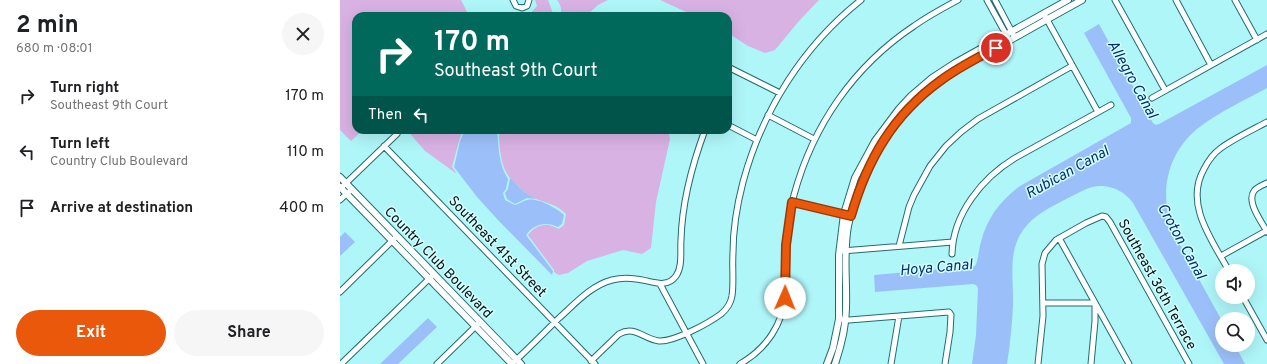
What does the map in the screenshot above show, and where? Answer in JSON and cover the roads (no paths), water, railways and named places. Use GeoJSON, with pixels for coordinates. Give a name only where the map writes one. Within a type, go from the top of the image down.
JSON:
{"type":"FeatureCollection","features":[{"type":"Feature","properties":{"kind":"main road"},"geometry":{"type":"LineString","coordinates":[[835,364],[842,341],[842,251],[844,214],[850,192],[862,164],[875,141],[895,113],[915,92],[941,72],[1068,0]]}},
{"type":"Feature","properties":{"kind":"main road"},"geometry":{"type":"LineString","coordinates":[[842,251],[863,177],[885,137],[902,116],[941,80],[1082,0]]}},
{"type":"Feature","properties":{"kind":"main road","name":"Country Club Boulevard"},"geometry":{"type":"LineString","coordinates":[[340,177],[429,279],[475,327],[515,363]]}},
{"type":"Feature","properties":{"kind":"main road","name":"Country Club Boulevard"},"geometry":{"type":"LineString","coordinates":[[340,188],[434,274],[480,322],[515,363]]}},
{"type":"Feature","properties":{"kind":"main road"},"geometry":{"type":"LineString","coordinates":[[827,364],[842,319]]}},
{"type":"Feature","properties":{"kind":"street"},"geometry":{"type":"LineString","coordinates":[[513,0],[516,6],[522,8],[527,6],[529,0]]}},
{"type":"Feature","properties":{"kind":"street"},"geometry":{"type":"LineString","coordinates":[[593,362],[619,334],[624,331],[630,330],[660,341],[674,339],[721,314],[725,310],[731,300],[735,221],[743,182],[757,140],[768,115],[793,72],[814,45],[838,20],[861,0]]}},
{"type":"Feature","properties":{"kind":"street"},"geometry":{"type":"LineString","coordinates":[[740,364],[753,356],[766,344],[782,314],[785,293],[786,236],[792,202],[802,169],[814,139],[837,100],[848,85],[869,62],[886,47],[915,25],[958,0]]}},
{"type":"Feature","properties":{"kind":"street"},"geometry":{"type":"LineString","coordinates":[[987,0],[1009,33],[1015,37]]}},
{"type":"Feature","properties":{"kind":"street"},"geometry":{"type":"LineString","coordinates":[[995,0],[1009,33],[1009,41]]}},
{"type":"Feature","properties":{"kind":"street"},"geometry":{"type":"LineString","coordinates":[[1115,0],[1165,90]]}},
{"type":"Feature","properties":{"kind":"street"},"geometry":{"type":"LineString","coordinates":[[1176,0],[1211,65]]}},
{"type":"Feature","properties":{"kind":"street"},"geometry":{"type":"LineString","coordinates":[[1235,0],[1257,40]]}},
{"type":"Feature","properties":{"kind":"street"},"geometry":{"type":"LineString","coordinates":[[1043,14],[1098,112]]}},
{"type":"Feature","properties":{"kind":"street"},"geometry":{"type":"LineString","coordinates":[[1152,98],[1267,34]]}},
{"type":"Feature","properties":{"kind":"street"},"geometry":{"type":"LineString","coordinates":[[899,246],[914,195],[930,166],[950,141],[978,119],[1072,66]]}},
{"type":"Feature","properties":{"kind":"street"},"geometry":{"type":"LineString","coordinates":[[732,69],[780,93]]}},
{"type":"Feature","properties":{"kind":"street"},"geometry":{"type":"LineString","coordinates":[[952,254],[953,242],[960,221],[970,201],[982,184],[995,172],[1015,158],[1111,105]]}},
{"type":"Feature","properties":{"kind":"street"},"geometry":{"type":"LineString","coordinates":[[768,115],[814,139]]}},
{"type":"Feature","properties":{"kind":"street"},"geometry":{"type":"LineString","coordinates":[[1225,264],[1204,227],[1198,208],[1197,193],[1200,178],[1207,163],[1218,151],[1267,122]]}},
{"type":"Feature","properties":{"kind":"street"},"geometry":{"type":"LineString","coordinates":[[732,127],[757,140]]}},
{"type":"Feature","properties":{"kind":"street"},"geometry":{"type":"LineString","coordinates":[[340,188],[397,134]]}},
{"type":"Feature","properties":{"kind":"street"},"geometry":{"type":"LineString","coordinates":[[515,363],[585,294],[604,283],[631,278],[660,284],[668,282],[675,277],[679,268],[685,199],[704,134]]}},
{"type":"Feature","properties":{"kind":"street","name":"Southeast 41st Street"},"geometry":{"type":"LineString","coordinates":[[384,146],[593,362]]}},
{"type":"Feature","properties":{"kind":"street"},"geometry":{"type":"LineString","coordinates":[[1220,256],[1267,231],[1252,205],[1251,200],[1252,194],[1255,190],[1267,183]]}},
{"type":"Feature","properties":{"kind":"street"},"geometry":{"type":"LineString","coordinates":[[340,200],[352,189]]}},
{"type":"Feature","properties":{"kind":"street"},"geometry":{"type":"LineString","coordinates":[[792,202],[851,216]]}},
{"type":"Feature","properties":{"kind":"street","name":"Southeast 36th Terrace"},"geometry":{"type":"LineString","coordinates":[[1059,238],[1098,216],[1105,216],[1110,222],[1189,364]]}},
{"type":"Feature","properties":{"kind":"street"},"geometry":{"type":"LineString","coordinates":[[1038,364],[1043,303],[1043,258],[1048,248],[1059,238],[1129,364]]}},
{"type":"Feature","properties":{"kind":"street"},"geometry":{"type":"LineString","coordinates":[[340,292],[395,239]]}},
{"type":"Feature","properties":{"kind":"street"},"geometry":{"type":"LineString","coordinates":[[842,251],[953,242]]}},
{"type":"Feature","properties":{"kind":"street"},"geometry":{"type":"LineString","coordinates":[[341,364],[434,274]]}},
{"type":"Feature","properties":{"kind":"street"},"geometry":{"type":"LineString","coordinates":[[660,284],[703,364]]}},
{"type":"Feature","properties":{"kind":"street"},"geometry":{"type":"LineString","coordinates":[[1043,303],[1095,303]]}},
{"type":"Feature","properties":{"kind":"street"},"geometry":{"type":"LineString","coordinates":[[1091,364],[1095,303]]}},
{"type":"Feature","properties":{"kind":"street"},"geometry":{"type":"LineString","coordinates":[[1247,304],[1267,340]]}},
{"type":"Feature","properties":{"kind":"street"},"geometry":{"type":"LineString","coordinates":[[842,319],[945,312],[950,314],[950,332],[945,364]]}},
{"type":"Feature","properties":{"kind":"street"},"geometry":{"type":"LineString","coordinates":[[891,364],[900,316]]}},
{"type":"Feature","properties":{"kind":"street"},"geometry":{"type":"LineString","coordinates":[[436,364],[480,322]]}},
{"type":"Feature","properties":{"kind":"water","name":"Rubican Canal"},"geometry":{"type":"Polygon","coordinates":[[[1099,24],[1153,123],[1156,125],[1267,65],[1267,88],[1217,115],[1201,126],[1180,148],[1168,175],[1166,190],[1167,204],[1169,219],[1174,234],[1217,312],[1215,312],[1215,348],[1133,203],[1128,197],[1117,190],[1110,187],[1096,186],[1056,204],[1032,220],[1023,230],[1014,250],[1012,271],[1013,306],[1007,364],[972,364],[976,335],[978,288],[976,285],[973,284],[875,292],[874,275],[975,266],[987,225],[995,211],[1006,198],[1020,186],[1131,123],[1131,118],[1084,33],[1099,24]]]}},
{"type":"Feature","properties":{"kind":"water"},"geometry":{"type":"Polygon","coordinates":[[[463,134],[497,134],[502,167],[508,179],[506,189],[503,193],[505,200],[515,205],[531,199],[536,200],[552,206],[564,215],[562,224],[558,227],[549,224],[536,226],[526,235],[553,271],[552,275],[477,197],[454,167],[463,134]]]}},
{"type":"Feature","properties":{"kind":"water"},"geometry":{"type":"Polygon","coordinates":[[[510,178],[524,192],[535,199],[527,198],[515,204],[507,199],[505,193],[508,189],[510,178]]]}},
{"type":"Feature","properties":{"kind":"water"},"geometry":{"type":"Polygon","coordinates":[[[345,232],[355,242],[340,256],[340,237],[345,232]]]}},
{"type":"Feature","properties":{"kind":"water"},"geometry":{"type":"Polygon","coordinates":[[[428,318],[437,327],[398,364],[380,364],[428,318]]]}},
{"type":"Feature","properties":{"kind":"water"},"geometry":{"type":"Polygon","coordinates":[[[1217,352],[1239,352],[1245,364],[1224,364],[1217,352]]]}},
{"type":"Feature","properties":{"kind":"water label","name":"Allegro Canal"},"geometry":{"type":"Point","coordinates":[1133,79]}},
{"type":"Feature","properties":{"kind":"water label","name":"Croton Canal"},"geometry":{"type":"Point","coordinates":[1182,241]}},
{"type":"Feature","properties":{"kind":"water label","name":"Hoya Canal"},"geometry":{"type":"Point","coordinates":[936,267]}}]}
